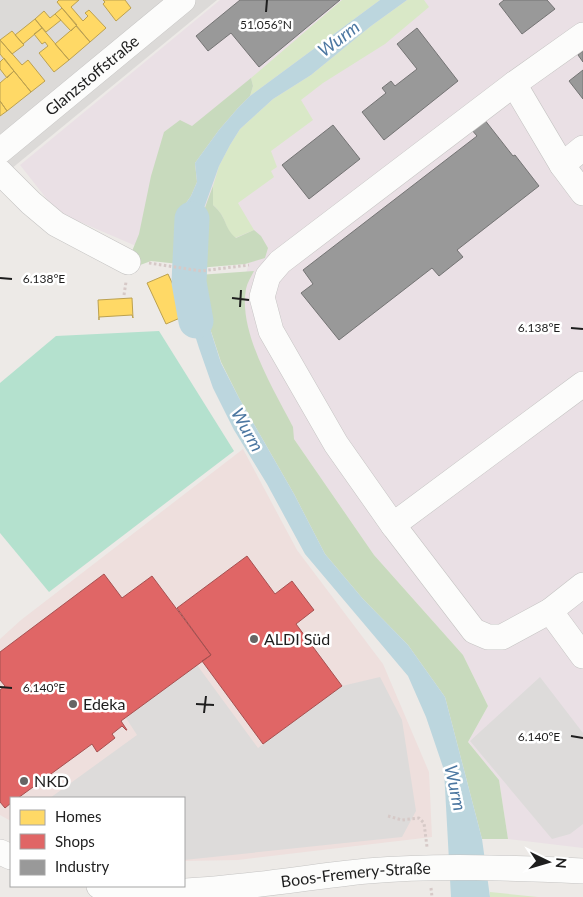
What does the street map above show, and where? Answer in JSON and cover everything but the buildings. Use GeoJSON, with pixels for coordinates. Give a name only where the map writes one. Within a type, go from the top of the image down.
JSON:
{"type":"FeatureCollection","features":[{"type":"Feature","properties":{"kind":"street","name":"Glanzstoffstraße"},"geometry":{"type":"LineString","coordinates":[[0,151],[183,0]]}},
{"type":"Feature","properties":{"kind":"street"},"geometry":{"type":"LineString","coordinates":[[583,35],[514,84],[280,262],[268,276],[262,297],[271,331],[336,444],[393,525],[474,631],[488,637],[502,637],[550,611],[583,585]]}},
{"type":"Feature","properties":{"kind":"street"},"geometry":{"type":"LineString","coordinates":[[514,84],[562,164],[583,193]]}},
{"type":"Feature","properties":{"kind":"street"},"geometry":{"type":"LineString","coordinates":[[562,164],[583,148]]}},
{"type":"Feature","properties":{"kind":"street"},"geometry":{"type":"LineString","coordinates":[[0,172],[31,203],[56,224],[128,262]]}},
{"type":"Feature","properties":{"kind":"street"},"geometry":{"type":"LineString","coordinates":[[393,525],[583,384]]}},
{"type":"Feature","properties":{"kind":"street"},"geometry":{"type":"LineString","coordinates":[[550,611],[583,656]]}},
{"type":"Feature","properties":{"kind":"street","name":"Boos-Fremery-Straße"},"geometry":{"type":"LineString","coordinates":[[103,887],[158,892],[216,889],[254,891],[299,888],[367,871],[435,867],[497,867],[583,871]]}},
{"type":"Feature","properties":{"kind":"path"},"geometry":{"type":"LineString","coordinates":[[172,266],[201,270],[280,262]]}},
{"type":"Feature","properties":{"kind":"path"},"geometry":{"type":"LineString","coordinates":[[388,816],[402,820],[420,818],[424,823],[435,867]]}},
{"type":"Feature","properties":{"kind":"shaded area"},"geometry":{"type":"Polygon","coordinates":[[[0,0],[217,0],[0,178],[0,0]]]}},
{"type":"Feature","properties":{"kind":"shaded area"},"geometry":{"type":"Polygon","coordinates":[[[220,0],[583,0],[583,848],[508,839],[499,780],[468,742],[488,706],[463,655],[374,555],[294,439],[260,375],[236,307],[253,250],[143,249],[57,212],[20,165],[220,0]]]}},
{"type":"Feature","properties":{"kind":"shaded area"},"geometry":{"type":"Polygon","coordinates":[[[243,449],[297,550],[383,664],[429,772],[432,837],[238,860],[185,861],[185,797],[10,797],[10,820],[0,815],[0,639],[21,620],[243,449]]]}},
{"type":"Feature","properties":{"kind":"shaded area"},"geometry":{"type":"Polygon","coordinates":[[[197,665],[258,748],[342,686],[380,677],[402,720],[416,811],[402,837],[185,860],[185,797],[51,797],[137,735],[126,718],[197,665]]]}},
{"type":"Feature","properties":{"kind":"shaded area"},"geometry":{"type":"Polygon","coordinates":[[[540,677],[583,733],[583,824],[570,834],[552,839],[470,741],[540,677]]]}},
{"type":"Feature","properties":{"kind":"green space"},"geometry":{"type":"Polygon","coordinates":[[[342,0],[380,0],[250,96],[253,86],[251,78],[342,0]]]}},
{"type":"Feature","properties":{"kind":"green space"},"geometry":{"type":"Polygon","coordinates":[[[407,0],[424,0],[429,7],[385,44],[323,83],[301,100],[313,120],[271,151],[277,167],[271,171],[274,177],[238,203],[254,230],[235,238],[221,214],[213,205],[213,186],[219,166],[240,129],[273,99],[311,75],[371,26],[407,0]]]}},
{"type":"Feature","properties":{"kind":"green space"},"geometry":{"type":"Polygon","coordinates":[[[251,78],[253,86],[250,96],[219,130],[195,163],[197,182],[186,203],[181,226],[179,264],[151,261],[124,271],[139,234],[151,176],[164,132],[180,120],[192,126],[251,78]]]}},
{"type":"Feature","properties":{"kind":"green space"},"geometry":{"type":"Polygon","coordinates":[[[213,186],[213,205],[221,214],[229,230],[236,238],[254,230],[261,236],[268,248],[265,258],[245,264],[198,268],[198,236],[202,216],[213,186]]]}},
{"type":"Feature","properties":{"kind":"green space"},"geometry":{"type":"Polygon","coordinates":[[[254,271],[246,289],[247,324],[259,360],[293,427],[294,439],[374,555],[463,655],[488,706],[468,742],[499,780],[508,839],[482,839],[445,697],[408,645],[363,599],[325,554],[221,362],[206,316],[198,275],[254,271]]]}},
{"type":"Feature","properties":{"kind":"green space"},"geometry":{"type":"Polygon","coordinates":[[[159,331],[234,451],[49,592],[0,533],[0,383],[56,336],[159,331]]]}},
{"type":"Feature","properties":{"kind":"green space"},"geometry":{"type":"Polygon","coordinates":[[[490,892],[538,897],[490,897],[490,892]]]}},
{"type":"Feature","properties":{"kind":"water"},"geometry":{"type":"Polygon","coordinates":[[[380,0],[407,0],[371,26],[311,75],[273,99],[240,129],[219,166],[203,211],[198,229],[196,252],[198,268],[179,264],[181,226],[186,203],[197,182],[195,163],[219,130],[250,96],[380,0]]]}},
{"type":"Feature","properties":{"kind":"water"},"geometry":{"type":"Polygon","coordinates":[[[177,271],[198,275],[206,316],[221,363],[325,554],[363,599],[408,645],[445,697],[482,839],[490,897],[451,897],[444,770],[426,717],[408,676],[305,554],[267,484],[234,430],[213,388],[185,304],[177,271]]]}},
{"type":"Feature","properties":{"kind":"waterway","name":"Wurm"},"geometry":{"type":"LineString","coordinates":[[192,219],[189,282],[196,321]]}},
{"type":"Feature","properties":{"kind":"place","name":"ALDI Süd"},"geometry":{"type":"Point","coordinates":[254,639]}},
{"type":"Feature","properties":{"kind":"place","name":"Edeka"},"geometry":{"type":"Point","coordinates":[73,704]}},
{"type":"Feature","properties":{"kind":"place","name":"NKD"},"geometry":{"type":"Point","coordinates":[24,781]}}]}
